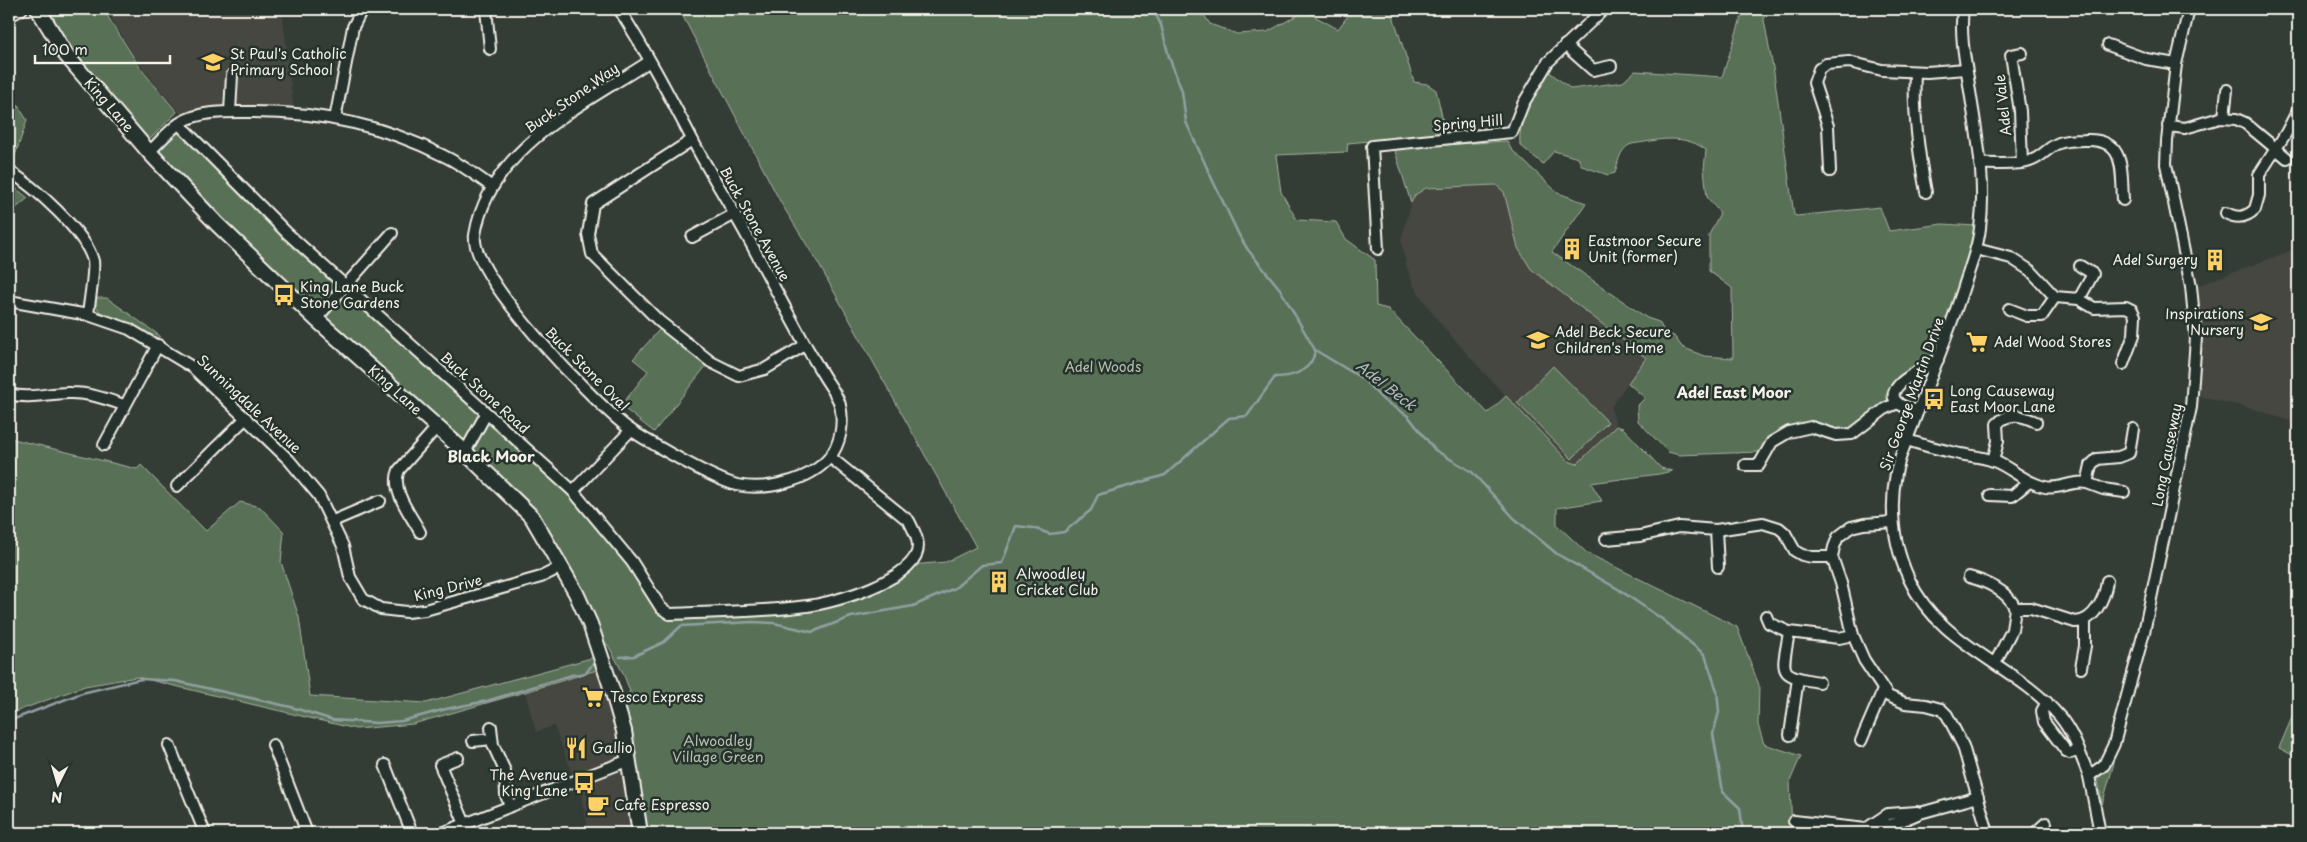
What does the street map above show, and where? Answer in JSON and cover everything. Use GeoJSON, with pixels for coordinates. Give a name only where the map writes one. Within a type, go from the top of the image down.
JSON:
{"type":"FeatureCollection","features":[{"type":"Feature","properties":{"kind":"street"},"geometry":{"type":"LineString","coordinates":[[9,16],[22,9]]}},
{"type":"Feature","properties":{"kind":"street","name":"King Lane"},"geometry":{"type":"LineString","coordinates":[[38,9],[66,55],[149,152],[217,224],[316,320],[465,452],[532,517],[576,593],[595,640],[620,714],[630,760],[640,833]]}},
{"type":"Feature","properties":{"kind":"street"},"geometry":{"type":"LineString","coordinates":[[335,118],[351,36],[362,9]]}},
{"type":"Feature","properties":{"kind":"street"},"geometry":{"type":"LineString","coordinates":[[486,9],[490,49]]}},
{"type":"Feature","properties":{"kind":"street","name":"Buck Stone Avenue"},"geometry":{"type":"LineString","coordinates":[[619,9],[666,88],[692,140],[735,214],[805,345],[840,402],[842,432],[830,457]]}},
{"type":"Feature","properties":{"kind":"street","name":"Spring Hill"},"geometry":{"type":"LineString","coordinates":[[1378,249],[1372,146],[1512,132],[1523,104],[1544,68],[1565,45],[1604,9]]}},
{"type":"Feature","properties":{"kind":"street","name":"Sir George Martin Drive"},"geometry":{"type":"LineString","coordinates":[[1963,9],[1962,35],[1980,164],[1982,200],[1976,249],[1938,360],[1896,473],[1892,503],[1893,522],[1901,559],[1920,600],[1949,632],[1964,644],[1995,663],[2046,702],[2065,723],[2089,776]]}},
{"type":"Feature","properties":{"kind":"street","name":"Long Causeway"},"geometry":{"type":"LineString","coordinates":[[2089,776],[2104,765],[2114,744],[2144,632],[2191,406],[2196,338],[2191,286],[2168,178],[2168,126],[2176,64],[2189,9]]}},
{"type":"Feature","properties":{"kind":"street"},"geometry":{"type":"LineString","coordinates":[[1565,45],[1593,70],[1611,66]]}},
{"type":"Feature","properties":{"kind":"street"},"geometry":{"type":"LineString","coordinates":[[2108,45],[2146,59],[2176,64]]}},
{"type":"Feature","properties":{"kind":"street","name":"Adel Vale"},"geometry":{"type":"LineString","coordinates":[[2022,53],[2011,55],[2020,111],[2022,163]]}},
{"type":"Feature","properties":{"kind":"street","name":"Buck Stone Way"},"geometry":{"type":"LineString","coordinates":[[474,240],[483,206],[492,187],[508,164],[537,136],[650,62]]}},
{"type":"Feature","properties":{"kind":"street"},"geometry":{"type":"LineString","coordinates":[[1830,171],[1828,126],[1814,82],[1819,70],[1826,64],[1849,62],[1882,70],[1915,72],[1966,69]]}},
{"type":"Feature","properties":{"kind":"street"},"geometry":{"type":"LineString","coordinates":[[1915,72],[1913,100],[1916,135],[1926,192]]}},
{"type":"Feature","properties":{"kind":"street"},"geometry":{"type":"LineString","coordinates":[[230,112],[232,75]]}},
{"type":"Feature","properties":{"kind":"street"},"geometry":{"type":"LineString","coordinates":[[2224,117],[2227,90]]}},
{"type":"Feature","properties":{"kind":"street"},"geometry":{"type":"LineString","coordinates":[[2226,213],[2236,217],[2243,217],[2255,209],[2259,175],[2298,110]]}},
{"type":"Feature","properties":{"kind":"street"},"geometry":{"type":"LineString","coordinates":[[149,152],[179,124],[200,116],[230,112],[294,112],[335,118],[404,137],[445,156],[492,187]]}},
{"type":"Feature","properties":{"kind":"street"},"geometry":{"type":"LineString","coordinates":[[2168,126],[2194,127],[2224,117],[2245,123],[2287,158]]}},
{"type":"Feature","properties":{"kind":"street","name":"Buck Stone Road"},"geometry":{"type":"LineString","coordinates":[[179,124],[287,233],[573,491],[632,562],[661,608],[670,614],[809,606],[859,593],[892,579],[910,565],[919,547],[916,534],[909,521],[830,457]]}},
{"type":"Feature","properties":{"kind":"street"},"geometry":{"type":"LineString","coordinates":[[692,140],[593,204],[588,234],[592,254],[659,321],[711,362],[739,376],[765,369],[805,345]]}},
{"type":"Feature","properties":{"kind":"street"},"geometry":{"type":"LineString","coordinates":[[1980,164],[2022,163],[2037,159],[2059,143],[2091,140],[2104,141],[2111,145],[2118,154],[2123,200]]}},
{"type":"Feature","properties":{"kind":"street"},"geometry":{"type":"LineString","coordinates":[[9,171],[32,187],[80,236],[93,262],[88,315]]}},
{"type":"Feature","properties":{"kind":"street"},"geometry":{"type":"LineString","coordinates":[[692,237],[735,214]]}},
{"type":"Feature","properties":{"kind":"street"},"geometry":{"type":"LineString","coordinates":[[316,320],[347,287],[392,233]]}},
{"type":"Feature","properties":{"kind":"street","name":"Buck Stone Oval"},"geometry":{"type":"LineString","coordinates":[[474,240],[488,275],[533,335],[600,404],[631,430],[703,470],[737,485],[776,485],[808,475],[830,457]]}},
{"type":"Feature","properties":{"kind":"street"},"geometry":{"type":"LineString","coordinates":[[1976,249],[2010,258],[2020,264],[2031,271],[2055,297],[2079,299],[2094,308],[2126,307],[2132,310],[2135,316],[2134,335],[2122,364]]}},
{"type":"Feature","properties":{"kind":"street"},"geometry":{"type":"LineString","coordinates":[[2079,299],[2093,274],[2080,266]]}},
{"type":"Feature","properties":{"kind":"street"},"geometry":{"type":"LineString","coordinates":[[2009,308],[2027,316],[2042,316],[2055,297]]}},
{"type":"Feature","properties":{"kind":"street","name":"Sunningdale Avenue"},"geometry":{"type":"LineString","coordinates":[[9,301],[88,315],[129,329],[192,367],[289,460],[313,488],[333,521]]}},
{"type":"Feature","properties":{"kind":"street"},"geometry":{"type":"LineString","coordinates":[[104,445],[158,345]]}},
{"type":"Feature","properties":{"kind":"street"},"geometry":{"type":"LineString","coordinates":[[1918,411],[1903,408],[1895,398],[1894,391],[1901,381],[1938,360]]}},
{"type":"Feature","properties":{"kind":"street"},"geometry":{"type":"LineString","coordinates":[[9,394],[42,396],[69,392],[97,395],[124,405]]}},
{"type":"Feature","properties":{"kind":"street"},"geometry":{"type":"LineString","coordinates":[[1745,465],[1759,464],[1772,442],[1789,432],[1811,427],[1836,434],[1852,434],[1886,408],[1898,403]]}},
{"type":"Feature","properties":{"kind":"street"},"geometry":{"type":"LineString","coordinates":[[465,452],[486,414]]}},
{"type":"Feature","properties":{"kind":"street"},"geometry":{"type":"LineString","coordinates":[[1993,461],[1998,441],[1997,424],[2003,418],[2012,416],[2025,417],[2036,422]]}},
{"type":"Feature","properties":{"kind":"street"},"geometry":{"type":"LineString","coordinates":[[177,486],[246,418]]}},
{"type":"Feature","properties":{"kind":"street"},"geometry":{"type":"LineString","coordinates":[[420,532],[396,487],[396,476],[399,470],[437,427]]}},
{"type":"Feature","properties":{"kind":"street"},"geometry":{"type":"LineString","coordinates":[[2087,483],[2091,465],[2098,458],[2119,457],[2129,453],[2133,429]]}},
{"type":"Feature","properties":{"kind":"street"},"geometry":{"type":"LineString","coordinates":[[573,491],[631,430]]}},
{"type":"Feature","properties":{"kind":"street"},"geometry":{"type":"LineString","coordinates":[[1907,440],[1929,448],[1993,461],[2029,482],[2048,488],[2081,482],[2103,489],[2124,492]]}},
{"type":"Feature","properties":{"kind":"street"},"geometry":{"type":"LineString","coordinates":[[1990,495],[2012,496],[2029,482]]}},
{"type":"Feature","properties":{"kind":"street"},"geometry":{"type":"LineString","coordinates":[[333,521],[380,501]]}},
{"type":"Feature","properties":{"kind":"street","name":"King Drive"},"geometry":{"type":"LineString","coordinates":[[333,521],[343,546],[350,577],[363,599],[381,609],[407,612],[426,610],[541,577],[561,566]]}},
{"type":"Feature","properties":{"kind":"street"},"geometry":{"type":"LineString","coordinates":[[1893,522],[1851,527],[1838,538],[1832,557],[1841,582],[1853,635],[1858,648],[1883,690],[1895,700],[1941,709],[1947,715],[1963,746],[1988,833]]}},
{"type":"Feature","properties":{"kind":"street"},"geometry":{"type":"LineString","coordinates":[[1606,539],[1635,537],[1687,526],[1716,530],[1763,523],[1770,524],[1785,533],[1795,551],[1802,555],[1832,557]]}},
{"type":"Feature","properties":{"kind":"street"},"geometry":{"type":"LineString","coordinates":[[1716,530],[1718,567]]}},
{"type":"Feature","properties":{"kind":"street"},"geometry":{"type":"LineString","coordinates":[[1968,577],[1990,584],[2011,600],[2015,608],[2012,630],[1995,663]]}},
{"type":"Feature","properties":{"kind":"street"},"geometry":{"type":"LineString","coordinates":[[2015,608],[2030,608],[2075,622],[2085,621],[2093,614],[2100,603],[2107,581]]}},
{"type":"Feature","properties":{"kind":"street"},"geometry":{"type":"LineString","coordinates":[[1766,616],[1769,623],[1789,632],[1839,638],[1853,635]]}},
{"type":"Feature","properties":{"kind":"street"},"geometry":{"type":"LineString","coordinates":[[2081,668],[2085,646],[2085,621]]}},
{"type":"Feature","properties":{"kind":"street"},"geometry":{"type":"LineString","coordinates":[[1789,632],[1784,665],[1786,672],[1792,677],[1819,682]]}},
{"type":"Feature","properties":{"kind":"street"},"geometry":{"type":"LineString","coordinates":[[1790,735],[1798,678]]}},
{"type":"Feature","properties":{"kind":"street"},"geometry":{"type":"LineString","coordinates":[[1861,741],[1883,690]]}},
{"type":"Feature","properties":{"kind":"street"},"geometry":{"type":"LineString","coordinates":[[2046,702],[2042,711],[2044,722],[2066,751],[2070,753],[2079,751]]}},
{"type":"Feature","properties":{"kind":"street"},"geometry":{"type":"LineString","coordinates":[[491,727],[492,739],[505,771],[506,795],[510,806]]}},
{"type":"Feature","properties":{"kind":"street"},"geometry":{"type":"LineString","coordinates":[[473,741],[492,739]]}},
{"type":"Feature","properties":{"kind":"street"},"geometry":{"type":"LineString","coordinates":[[169,745],[205,833]]}},
{"type":"Feature","properties":{"kind":"street"},"geometry":{"type":"LineString","coordinates":[[273,745],[307,833]]}},
{"type":"Feature","properties":{"kind":"street"},"geometry":{"type":"LineString","coordinates":[[458,758],[440,765],[465,824]]}},
{"type":"Feature","properties":{"kind":"street"},"geometry":{"type":"LineString","coordinates":[[442,833],[630,760]]}},
{"type":"Feature","properties":{"kind":"street"},"geometry":{"type":"LineString","coordinates":[[384,765],[412,833]]}},
{"type":"Feature","properties":{"kind":"street"},"geometry":{"type":"LineString","coordinates":[[2089,776],[2100,833]]}},
{"type":"Feature","properties":{"kind":"street"},"geometry":{"type":"LineString","coordinates":[[1794,821],[1866,829],[1894,824],[1920,813],[1978,797]]}},
{"type":"Feature","properties":{"kind":"street"},"geometry":{"type":"LineString","coordinates":[[2035,833],[2046,823]]}},
{"type":"Feature","properties":{"kind":"shaded area","name":"St Paul's Catholic Primary School"},"geometry":{"type":"Polygon","coordinates":[[[106,9],[282,9],[294,112],[181,115],[137,61],[106,9]]]}},
{"type":"Feature","properties":{"kind":"shaded area","name":"Adel Beck Secure Children's Home"},"geometry":{"type":"Polygon","coordinates":[[[1496,185],[1504,192],[1508,206],[1591,316],[1646,358],[1611,407],[1616,426],[1577,464],[1568,461],[1484,373],[1438,321],[1414,286],[1406,265],[1401,240],[1415,195],[1426,188],[1496,185]]]}},
{"type":"Feature","properties":{"kind":"shaded area"},"geometry":{"type":"Polygon","coordinates":[[[2298,248],[2298,424],[2261,411],[2200,396],[2201,338],[2199,285],[2298,248]]]}},
{"type":"Feature","properties":{"kind":"shaded area"},"geometry":{"type":"Polygon","coordinates":[[[600,669],[618,730],[633,833],[574,833],[588,828],[580,793],[554,726],[536,732],[525,692],[600,669]]]}},
{"type":"Feature","properties":{"kind":"green space"},"geometry":{"type":"Polygon","coordinates":[[[46,9],[103,9],[141,69],[177,112],[150,139],[144,138],[100,89],[70,48],[46,9]]]}},
{"type":"Feature","properties":{"kind":"green space"},"geometry":{"type":"Polygon","coordinates":[[[679,9],[1200,9],[1210,24],[1237,34],[1267,32],[1305,11],[1338,29],[1353,9],[1391,9],[1414,82],[1427,84],[1436,90],[1446,134],[1348,143],[1347,152],[1276,155],[1281,192],[1297,220],[1336,222],[1346,239],[1375,260],[1376,306],[1388,309],[1488,413],[1506,396],[1568,461],[1577,464],[1616,426],[1623,428],[1661,468],[1672,471],[1591,483],[1602,501],[1557,508],[1557,525],[1587,553],[1737,627],[1759,685],[1758,725],[1764,744],[1801,756],[1790,781],[1792,833],[643,833],[630,735],[623,700],[630,691],[608,645],[595,640],[532,517],[149,152],[179,124],[287,233],[573,491],[670,614],[809,606],[859,593],[910,565],[946,562],[976,547],[818,263],[781,203],[679,9]]]}},
{"type":"Feature","properties":{"kind":"green space"},"geometry":{"type":"Polygon","coordinates":[[[1744,9],[1765,9],[1764,20],[1774,73],[1794,215],[1880,207],[1889,231],[1942,224],[1976,226],[1974,241],[1962,282],[1932,357],[1898,376],[1890,388],[1888,400],[1850,430],[1836,431],[1811,425],[1770,438],[1758,452],[1679,455],[1668,452],[1638,421],[1637,406],[1645,398],[1628,383],[1646,358],[1531,269],[1518,248],[1504,192],[1496,185],[1426,188],[1415,195],[1411,203],[1394,148],[1507,141],[1511,149],[1558,193],[1586,203],[1552,252],[1647,318],[1659,322],[1665,333],[1674,336],[1682,347],[1704,356],[1733,358],[1732,288],[1709,271],[1709,235],[1720,213],[1707,197],[1704,169],[1706,150],[1692,142],[1677,139],[1629,145],[1621,154],[1615,173],[1608,175],[1582,166],[1578,158],[1554,151],[1543,164],[1520,145],[1520,135],[1527,106],[1547,70],[1571,89],[1623,82],[1635,71],[1722,77],[1744,9]]]}},
{"type":"Feature","properties":{"kind":"green space"},"geometry":{"type":"Polygon","coordinates":[[[9,91],[27,120],[14,159],[9,158],[9,91]]]}},
{"type":"Feature","properties":{"kind":"green space"},"geometry":{"type":"Polygon","coordinates":[[[9,183],[28,198],[9,214],[9,183]]]}},
{"type":"Feature","properties":{"kind":"green space"},"geometry":{"type":"Polygon","coordinates":[[[95,298],[107,298],[160,336],[158,338],[101,314],[96,306],[95,298]]]}},
{"type":"Feature","properties":{"kind":"green space"},"geometry":{"type":"Polygon","coordinates":[[[660,329],[706,366],[654,432],[621,406],[648,371],[633,359],[660,329]]]}},
{"type":"Feature","properties":{"kind":"green space"},"geometry":{"type":"Polygon","coordinates":[[[1553,366],[1608,422],[1572,459],[1517,403],[1553,366]]]}},
{"type":"Feature","properties":{"kind":"green space"},"geometry":{"type":"Polygon","coordinates":[[[9,438],[137,469],[141,465],[206,531],[240,502],[260,507],[284,532],[281,562],[299,617],[310,696],[426,703],[595,657],[600,669],[413,724],[356,729],[137,677],[85,686],[9,714],[9,438]]]}},
{"type":"Feature","properties":{"kind":"green space"},"geometry":{"type":"Polygon","coordinates":[[[2298,703],[2298,758],[2279,748],[2298,703]]]}},
{"type":"Feature","properties":{"kind":"green space"},"geometry":{"type":"Polygon","coordinates":[[[2114,763],[2102,805],[2097,774],[2114,763]]]}},
{"type":"Feature","properties":{"kind":"waterway","name":"Adel Beck"},"geometry":{"type":"LineString","coordinates":[[1153,9],[1161,25],[1169,57],[1182,91],[1186,122],[1212,179],[1248,250],[1280,289],[1315,350],[1363,379],[1383,400],[1408,416],[1435,450],[1472,472],[1514,518],[1557,554],[1618,589],[1662,619],[1705,655],[1717,691],[1719,712],[1713,734],[1723,792],[1740,808],[1743,833]]}},
{"type":"Feature","properties":{"kind":"waterway"},"geometry":{"type":"LineString","coordinates":[[620,657],[634,656],[664,642],[681,626],[752,622],[774,623],[812,632],[851,617],[913,606],[955,588],[982,565],[1002,563],[1016,526],[1033,528],[1050,534],[1064,532],[1091,510],[1098,495],[1165,475],[1229,418],[1247,416],[1275,377],[1295,374],[1311,363],[1315,350]]}},
{"type":"Feature","properties":{"kind":"waterway"},"geometry":{"type":"LineString","coordinates":[[9,721],[82,693],[141,679],[175,681],[291,707],[333,720],[377,723],[402,721],[446,709],[487,701],[572,675],[586,673],[594,662]]}},
{"type":"Feature","properties":{"kind":"place","name":"St Paul's Catholic Primary School"},"geometry":{"type":"Point","coordinates":[213,62]}},
{"type":"Feature","properties":{"kind":"place","name":"Eastmoor Secure Unit (former)"},"geometry":{"type":"Point","coordinates":[1572,249]}},
{"type":"Feature","properties":{"kind":"place","name":"Adel Surgery"},"geometry":{"type":"Point","coordinates":[2215,260]}},
{"type":"Feature","properties":{"kind":"place","name":"King Lane Buck Stone Gardens"},"geometry":{"type":"Point","coordinates":[284,295]}},
{"type":"Feature","properties":{"kind":"place","name":"Inspirations Nursery"},"geometry":{"type":"Point","coordinates":[2261,322]}},
{"type":"Feature","properties":{"kind":"place","name":"Adel Beck Secure Children's Home"},"geometry":{"type":"Point","coordinates":[1538,340]}},
{"type":"Feature","properties":{"kind":"place","name":"Adel Wood Stores"},"geometry":{"type":"Point","coordinates":[1977,342]}},
{"type":"Feature","properties":{"kind":"place","name":"Long Causeway East Moor Lane"},"geometry":{"type":"Point","coordinates":[1934,399]}},
{"type":"Feature","properties":{"kind":"place","name":"Alwoodley Cricket Club"},"geometry":{"type":"Point","coordinates":[999,582]}},
{"type":"Feature","properties":{"kind":"place","name":"Tesco Express"},"geometry":{"type":"Point","coordinates":[593,697]}},
{"type":"Feature","properties":{"kind":"place","name":"Gallio"},"geometry":{"type":"Point","coordinates":[576,748]}},
{"type":"Feature","properties":{"kind":"place","name":"The Avenue King Lane"},"geometry":{"type":"Point","coordinates":[584,783]}},
{"type":"Feature","properties":{"kind":"place","name":"Cafe Espresso"},"geometry":{"type":"Point","coordinates":[598,805]}},
{"type":"Feature","properties":{"kind":"district","name":"Adel East Moor"},"geometry":{"type":"Point","coordinates":[1734,393]}},
{"type":"Feature","properties":{"kind":"district","name":"Black Moor"},"geometry":{"type":"Point","coordinates":[491,457]}},
{"type":"Feature","properties":{"kind":"park label","name":"Adel Woods"},"geometry":{"type":"Point","coordinates":[1103,367]}},
{"type":"Feature","properties":{"kind":"park label","name":"Alwoodley Village Green"},"geometry":{"type":"Point","coordinates":[718,750]}}]}
